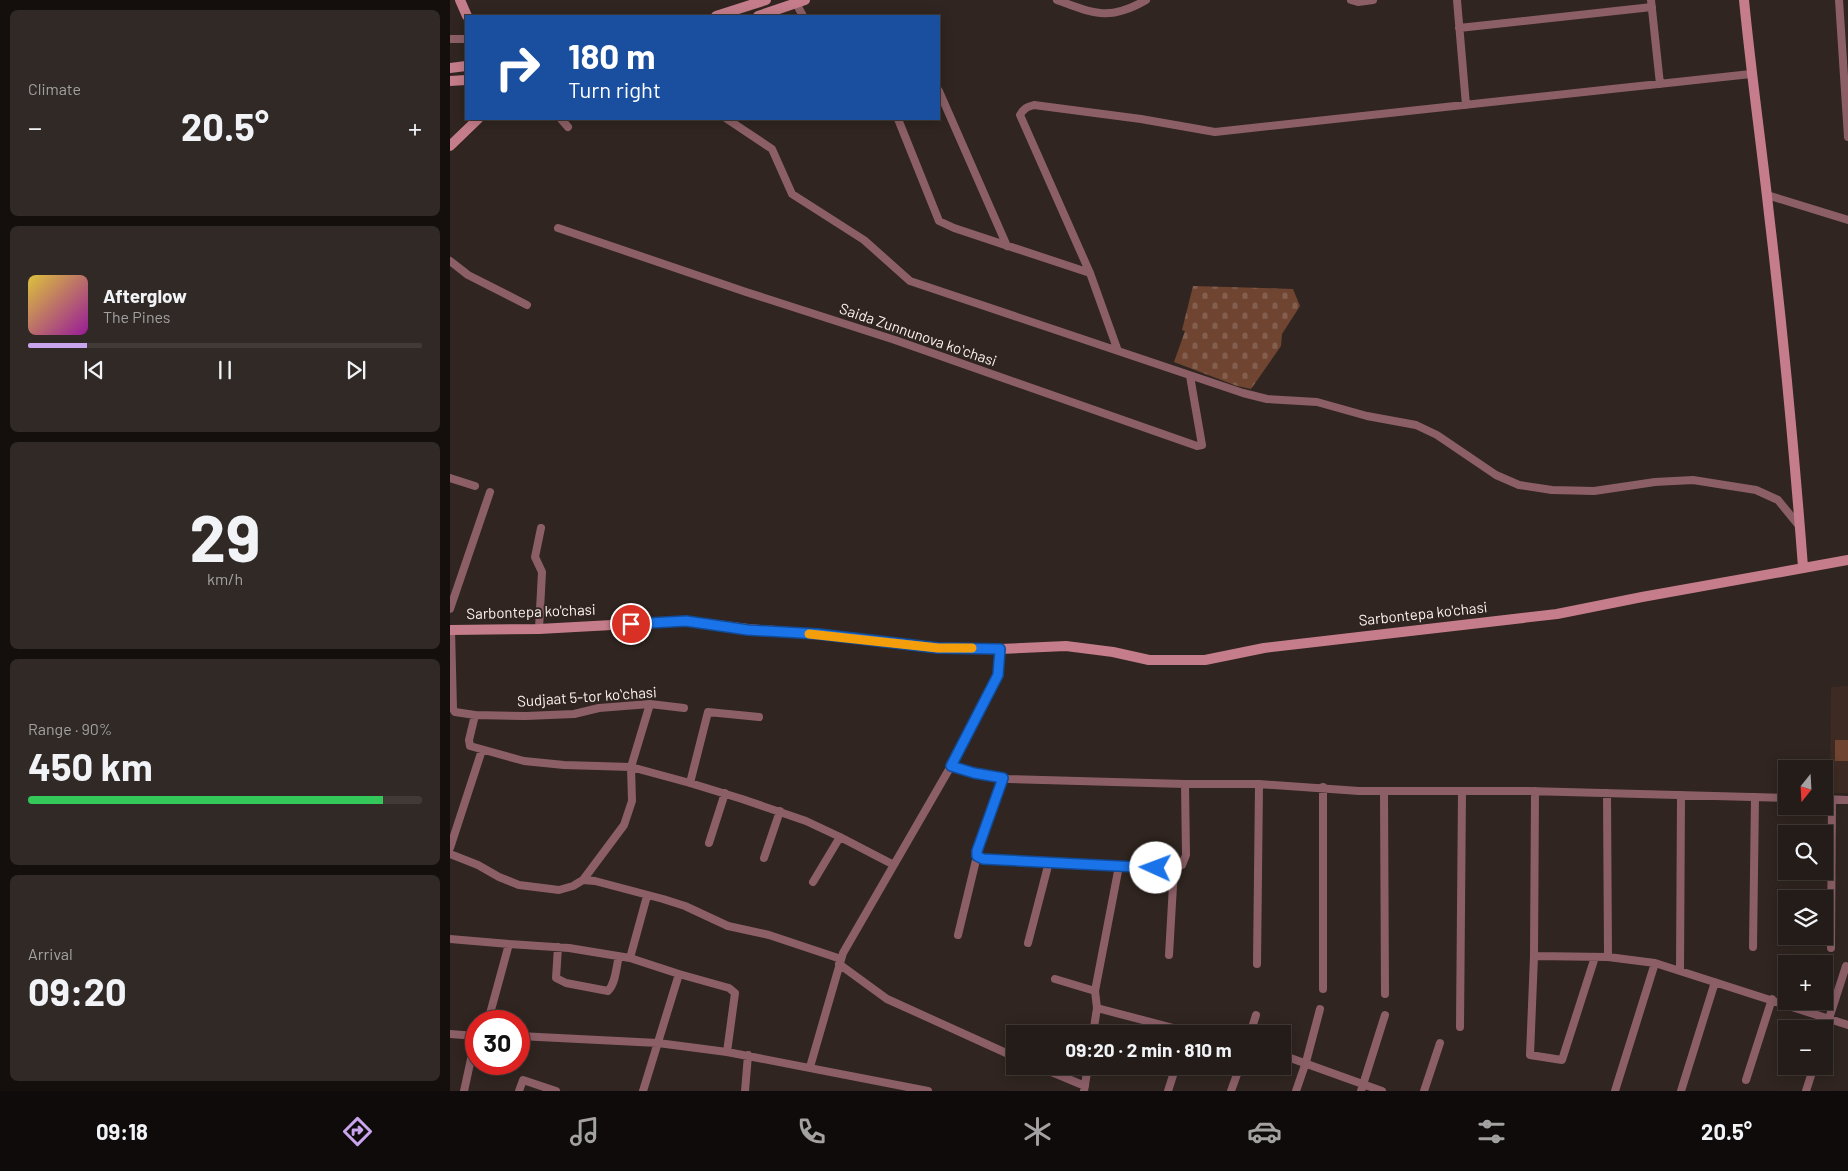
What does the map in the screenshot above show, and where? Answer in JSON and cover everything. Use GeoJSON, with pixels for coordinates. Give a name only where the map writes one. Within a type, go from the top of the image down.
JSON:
{"type":"FeatureCollection","features":[{"type":"Feature","properties":{"kind":"street"},"geometry":{"type":"LineString","coordinates":[[460,0],[468,15]]}},
{"type":"Feature","properties":{"kind":"street"},"geometry":{"type":"LineString","coordinates":[[719,15],[766,0]]}},
{"type":"Feature","properties":{"kind":"street"},"geometry":{"type":"LineString","coordinates":[[1057,0],[1090,12],[1112,14],[1132,8],[1146,0]]}},
{"type":"Feature","properties":{"kind":"street"},"geometry":{"type":"LineString","coordinates":[[1351,0],[1358,2],[1373,0]]}},
{"type":"Feature","properties":{"kind":"street"},"geometry":{"type":"LineString","coordinates":[[1457,0],[1466,104]]}},
{"type":"Feature","properties":{"kind":"street"},"geometry":{"type":"LineString","coordinates":[[1744,0],[1791,414],[1803,567]]}},
{"type":"Feature","properties":{"kind":"street"},"geometry":{"type":"LineString","coordinates":[[1839,0],[1848,137]]}},
{"type":"Feature","properties":{"kind":"street"},"geometry":{"type":"LineString","coordinates":[[761,15],[801,2],[803,15]]}},
{"type":"Feature","properties":{"kind":"street"},"geometry":{"type":"LineString","coordinates":[[1459,28],[1651,4],[1660,84]]}},
{"type":"Feature","properties":{"kind":"street"},"geometry":{"type":"LineString","coordinates":[[450,39],[465,39]]}},
{"type":"Feature","properties":{"kind":"street"},"geometry":{"type":"LineString","coordinates":[[450,68],[465,66]]}},
{"type":"Feature","properties":{"kind":"street"},"geometry":{"type":"LineString","coordinates":[[1118,351],[1090,273],[1020,115],[1023,109],[1028,106],[1034,105],[1141,119],[1214,132],[1751,74]]}},
{"type":"Feature","properties":{"kind":"street"},"geometry":{"type":"LineString","coordinates":[[450,81],[465,80]]}},
{"type":"Feature","properties":{"kind":"street"},"geometry":{"type":"LineString","coordinates":[[940,93],[1007,246]]}},
{"type":"Feature","properties":{"kind":"street"},"geometry":{"type":"LineString","coordinates":[[450,146],[477,120]]}},
{"type":"Feature","properties":{"kind":"street"},"geometry":{"type":"LineString","coordinates":[[562,120],[568,127]]}},
{"type":"Feature","properties":{"kind":"street"},"geometry":{"type":"LineString","coordinates":[[728,120],[772,149],[792,194],[864,240],[910,281],[1190,376],[1267,399],[1317,402],[1367,416],[1416,425],[1436,435],[1496,475],[1519,485],[1552,490],[1594,491],[1655,482],[1693,480],[1756,490],[1778,500],[1800,526]]}},
{"type":"Feature","properties":{"kind":"street"},"geometry":{"type":"LineString","coordinates":[[898,120],[939,221],[1090,273]]}},
{"type":"Feature","properties":{"kind":"street"},"geometry":{"type":"LineString","coordinates":[[1767,195],[1848,220]]}},
{"type":"Feature","properties":{"kind":"street","name":"Saida Zunnunova koʻchasi"},"geometry":{"type":"LineString","coordinates":[[558,228],[746,292],[896,340],[1197,446],[1202,445],[1190,376]]}},
{"type":"Feature","properties":{"kind":"street"},"geometry":{"type":"LineString","coordinates":[[450,261],[468,275],[527,305]]}},
{"type":"Feature","properties":{"kind":"street"},"geometry":{"type":"LineString","coordinates":[[450,478],[475,486]]}},
{"type":"Feature","properties":{"kind":"street"},"geometry":{"type":"LineString","coordinates":[[450,606],[490,492]]}},
{"type":"Feature","properties":{"kind":"street"},"geometry":{"type":"LineString","coordinates":[[540,629],[542,572],[535,557],[541,528]]}},
{"type":"Feature","properties":{"kind":"street","name":"Sarbontepa ko'chasi"},"geometry":{"type":"LineString","coordinates":[[451,630],[540,629],[686,621],[748,630],[818,634],[881,643],[938,648],[1000,649],[1066,646],[1113,652],[1149,660],[1205,660],[1264,648],[1557,614],[1848,560]]}},
{"type":"Feature","properties":{"kind":"street","name":"Sudjaat 5-tor koʻchasi"},"geometry":{"type":"LineString","coordinates":[[451,630],[453,709],[455,712],[475,715],[526,716],[574,714],[599,708],[650,704],[684,708]]}},
{"type":"Feature","properties":{"kind":"street"},"geometry":{"type":"LineString","coordinates":[[810,1067],[843,953],[951,766],[998,675],[1000,649]]}},
{"type":"Feature","properties":{"kind":"street"},"geometry":{"type":"LineString","coordinates":[[450,854],[478,865],[499,878],[518,885],[559,890],[573,886],[583,880],[624,825],[632,801],[631,767],[650,704]]}},
{"type":"Feature","properties":{"kind":"street"},"geometry":{"type":"LineString","coordinates":[[690,783],[708,712],[760,717]]}},
{"type":"Feature","properties":{"kind":"street"},"geometry":{"type":"LineString","coordinates":[[475,715],[469,740],[470,746],[524,761],[564,765],[631,767],[690,783],[780,811],[840,837],[894,865]]}},
{"type":"Feature","properties":{"kind":"street"},"geometry":{"type":"LineString","coordinates":[[450,848],[482,750]]}},
{"type":"Feature","properties":{"kind":"street"},"geometry":{"type":"LineString","coordinates":[[951,766],[974,773],[1003,778],[1185,784],[1259,784],[1359,791],[1534,791],[1778,798]]}},
{"type":"Feature","properties":{"kind":"street"},"geometry":{"type":"LineString","coordinates":[[958,935],[977,851],[1003,778]]}},
{"type":"Feature","properties":{"kind":"street"},"geometry":{"type":"LineString","coordinates":[[977,856],[983,859],[1174,868],[1182,865],[1186,855],[1185,784]]}},
{"type":"Feature","properties":{"kind":"street"},"geometry":{"type":"LineString","coordinates":[[1257,964],[1259,784]]}},
{"type":"Feature","properties":{"kind":"street"},"geometry":{"type":"LineString","coordinates":[[1323,787],[1323,990]]}},
{"type":"Feature","properties":{"kind":"street"},"geometry":{"type":"LineString","coordinates":[[1384,791],[1385,994]]}},
{"type":"Feature","properties":{"kind":"street"},"geometry":{"type":"LineString","coordinates":[[1460,1027],[1462,791]]}},
{"type":"Feature","properties":{"kind":"street"},"geometry":{"type":"LineString","coordinates":[[1534,791],[1534,956],[1530,1055],[1562,1060],[1595,957]]}},
{"type":"Feature","properties":{"kind":"street"},"geometry":{"type":"LineString","coordinates":[[710,843],[725,793]]}},
{"type":"Feature","properties":{"kind":"street"},"geometry":{"type":"LineString","coordinates":[[1607,793],[1608,958]]}},
{"type":"Feature","properties":{"kind":"street"},"geometry":{"type":"LineString","coordinates":[[1680,970],[1682,795]]}},
{"type":"Feature","properties":{"kind":"street"},"geometry":{"type":"LineString","coordinates":[[1753,947],[1755,797]]}},
{"type":"Feature","properties":{"kind":"street"},"geometry":{"type":"LineString","coordinates":[[1833,799],[1848,800]]}},
{"type":"Feature","properties":{"kind":"street"},"geometry":{"type":"LineString","coordinates":[[764,858],[780,811]]}},
{"type":"Feature","properties":{"kind":"street"},"geometry":{"type":"LineString","coordinates":[[1828,815],[1831,948]]}},
{"type":"Feature","properties":{"kind":"street"},"geometry":{"type":"LineString","coordinates":[[813,882],[840,837]]}},
{"type":"Feature","properties":{"kind":"street"},"geometry":{"type":"LineString","coordinates":[[1028,943],[1049,862]]}},
{"type":"Feature","properties":{"kind":"street"},"geometry":{"type":"LineString","coordinates":[[1094,1025],[1097,1008],[1095,990],[1119,866]]}},
{"type":"Feature","properties":{"kind":"street"},"geometry":{"type":"LineString","coordinates":[[1169,956],[1174,868]]}},
{"type":"Feature","properties":{"kind":"street"},"geometry":{"type":"LineString","coordinates":[[583,880],[595,880],[685,906],[728,926],[769,935],[840,962],[887,999],[1006,1053]]}},
{"type":"Feature","properties":{"kind":"street"},"geometry":{"type":"LineString","coordinates":[[630,958],[647,896]]}},
{"type":"Feature","properties":{"kind":"street"},"geometry":{"type":"LineString","coordinates":[[450,939],[558,947],[630,958],[729,988],[734,993],[727,1052]]}},
{"type":"Feature","properties":{"kind":"street"},"geometry":{"type":"LineString","coordinates":[[491,1010],[509,944]]}},
{"type":"Feature","properties":{"kind":"street"},"geometry":{"type":"LineString","coordinates":[[558,947],[556,978],[566,983],[608,991],[611,989],[614,981],[618,956]]}},
{"type":"Feature","properties":{"kind":"street"},"geometry":{"type":"LineString","coordinates":[[1534,956],[1595,957],[1656,963],[1848,1025]]}},
{"type":"Feature","properties":{"kind":"street"},"geometry":{"type":"LineString","coordinates":[[1615,1091],[1656,963]]}},
{"type":"Feature","properties":{"kind":"street"},"geometry":{"type":"LineString","coordinates":[[1829,1019],[1846,966]]}},
{"type":"Feature","properties":{"kind":"street"},"geometry":{"type":"LineString","coordinates":[[643,1091],[679,974]]}},
{"type":"Feature","properties":{"kind":"street"},"geometry":{"type":"LineString","coordinates":[[1055,979],[1095,990]]}},
{"type":"Feature","properties":{"kind":"street"},"geometry":{"type":"LineString","coordinates":[[1681,1091],[1715,982]]}},
{"type":"Feature","properties":{"kind":"street"},"geometry":{"type":"LineString","coordinates":[[1746,1080],[1772,999]]}},
{"type":"Feature","properties":{"kind":"street"},"geometry":{"type":"LineString","coordinates":[[1097,1008],[1160,1025]]}},
{"type":"Feature","properties":{"kind":"street"},"geometry":{"type":"LineString","coordinates":[[1296,1091],[1320,1009]]}},
{"type":"Feature","properties":{"kind":"street"},"geometry":{"type":"LineString","coordinates":[[1253,1025],[1256,1015]]}},
{"type":"Feature","properties":{"kind":"street"},"geometry":{"type":"LineString","coordinates":[[1362,1088],[1385,1015]]}},
{"type":"Feature","properties":{"kind":"street"},"geometry":{"type":"LineString","coordinates":[[450,1034],[465,1035]]}},
{"type":"Feature","properties":{"kind":"street"},"geometry":{"type":"LineString","coordinates":[[530,1037],[658,1043],[727,1052],[810,1067],[891,1087],[928,1091]]}},
{"type":"Feature","properties":{"kind":"street"},"geometry":{"type":"LineString","coordinates":[[1424,1091],[1440,1044]]}},
{"type":"Feature","properties":{"kind":"street"},"geometry":{"type":"LineString","coordinates":[[745,1091],[748,1055]]}},
{"type":"Feature","properties":{"kind":"street"},"geometry":{"type":"LineString","coordinates":[[1291,1058],[1306,1062],[1362,1088],[1382,1091]]}},
{"type":"Feature","properties":{"kind":"street"},"geometry":{"type":"LineString","coordinates":[[464,1091],[467,1075]]}},
{"type":"Feature","properties":{"kind":"street"},"geometry":{"type":"LineString","coordinates":[[1056,1075],[1084,1088],[1086,1075]]}},
{"type":"Feature","properties":{"kind":"street"},"geometry":{"type":"LineString","coordinates":[[1168,1091],[1173,1075]]}},
{"type":"Feature","properties":{"kind":"street"},"geometry":{"type":"LineString","coordinates":[[1231,1091],[1237,1075]]}},
{"type":"Feature","properties":{"kind":"street"},"geometry":{"type":"LineString","coordinates":[[1806,1091],[1811,1075]]}},
{"type":"Feature","properties":{"kind":"street"},"geometry":{"type":"LineString","coordinates":[[520,1091],[523,1080],[556,1091]]}},
{"type":"Feature","properties":{"kind":"shaded area"},"geometry":{"type":"Polygon","coordinates":[[[1848,686],[1848,793],[1833,793],[1833,760],[1830,760],[1831,687],[1848,686]]]}},
{"type":"Feature","properties":{"kind":"green space"},"geometry":{"type":"Polygon","coordinates":[[[1193,286],[1293,289],[1300,306],[1282,334],[1281,346],[1251,389],[1237,386],[1174,362],[1185,331],[1182,330],[1193,286]]]}},
{"type":"Feature","properties":{"kind":"green space"},"geometry":{"type":"Polygon","coordinates":[[[1835,740],[1848,740],[1848,761],[1835,761],[1835,740]]]}},
{"type":"Feature","properties":{"kind":"slow traffic"},"geometry":{"type":"LineString","coordinates":[[809,634],[938,648],[972,648]]}},
{"type":"Feature","properties":{"kind":"route"},"geometry":{"type":"LineString","coordinates":[[631,624],[686,621],[748,630],[818,634],[881,643],[938,648],[1000,649],[998,675],[951,766],[974,773],[1003,778],[977,851],[977,856],[983,859],[1156,868]]}}]}
